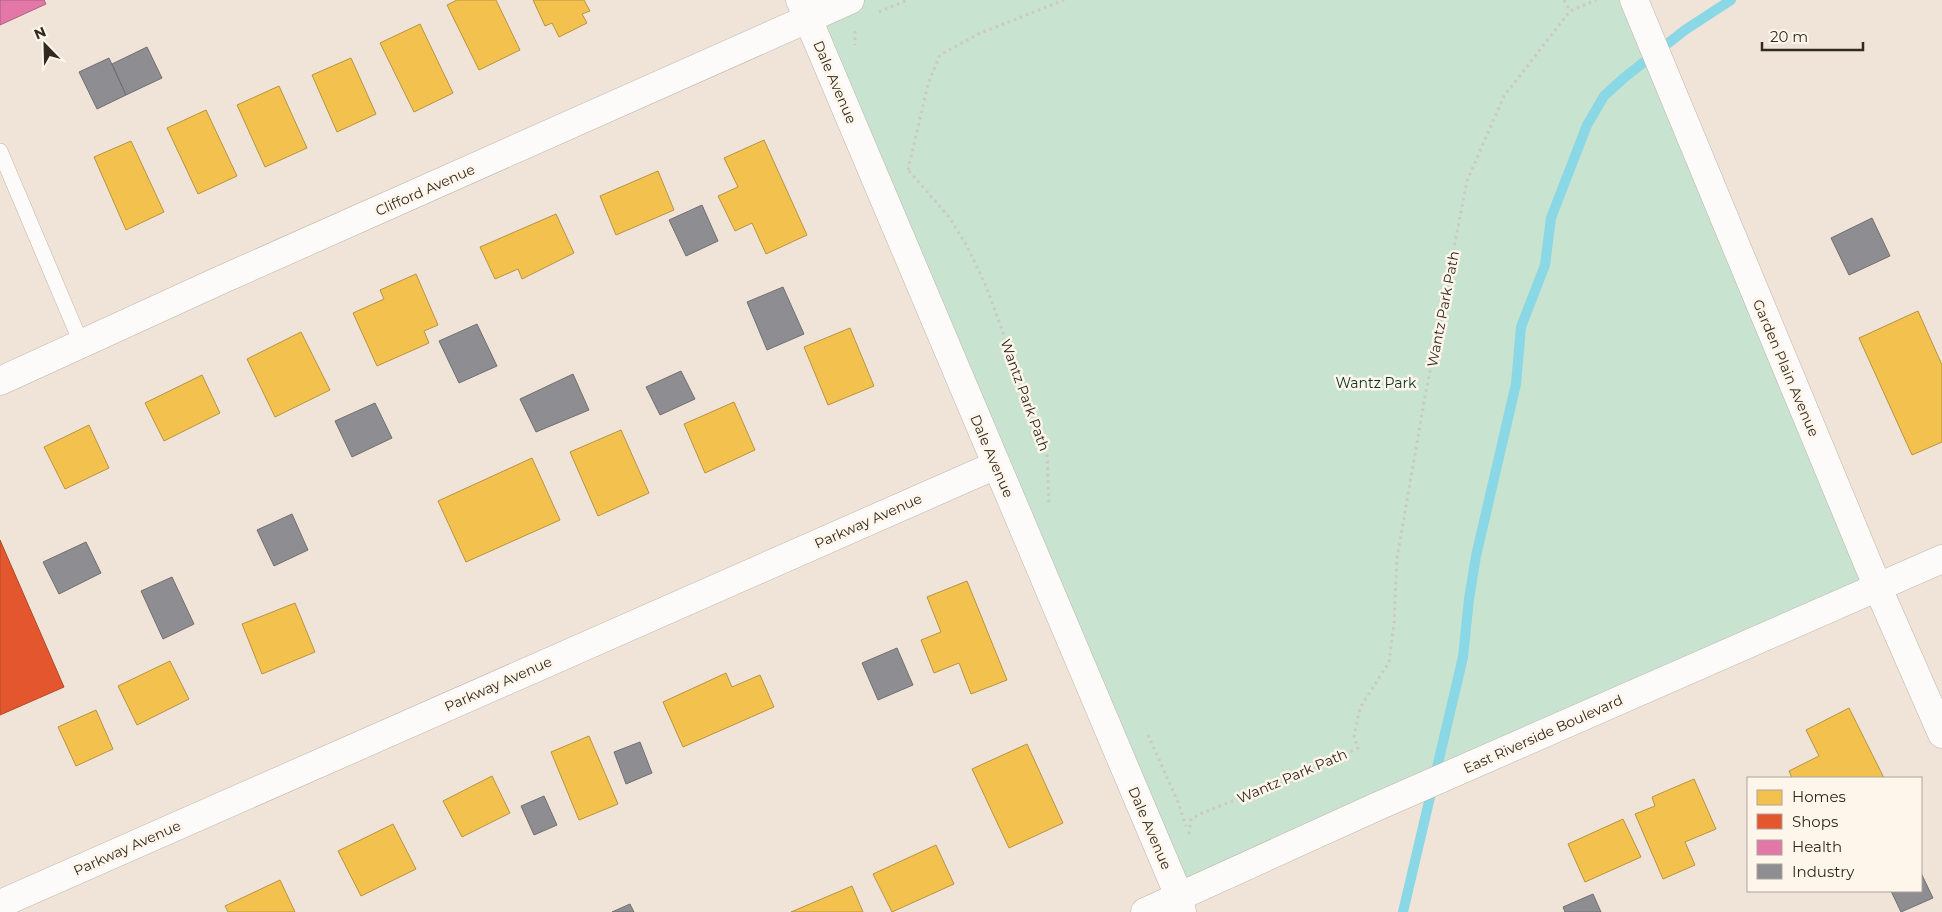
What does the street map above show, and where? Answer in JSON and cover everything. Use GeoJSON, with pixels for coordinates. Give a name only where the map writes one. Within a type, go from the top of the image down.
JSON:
{"type":"FeatureCollection","features":[{"type":"Feature","properties":{"kind":"street","name":"Garden Plain Avenue"},"geometry":{"type":"LineString","coordinates":[[1637,5],[1878,588],[1942,734]]}},
{"type":"Feature","properties":{"kind":"street","name":"Clifford Avenue"},"geometry":{"type":"LineString","coordinates":[[0,381],[804,10],[852,13]]}},
{"type":"Feature","properties":{"kind":"street","name":"Dale Avenue"},"geometry":{"type":"LineString","coordinates":[[804,10],[1181,904]]}},
{"type":"Feature","properties":{"kind":"street","name":"Parkway Avenue"},"geometry":{"type":"LineString","coordinates":[[0,904],[996,465]]}},
{"type":"Feature","properties":{"kind":"street","name":"East Riverside Boulevard"},"geometry":{"type":"LineString","coordinates":[[1145,912],[1181,904],[1376,807],[1942,559]]}},
{"type":"Feature","properties":{"kind":"lane"},"geometry":{"type":"LineString","coordinates":[[0,151],[82,344]]}},
{"type":"Feature","properties":{"kind":"path"},"geometry":{"type":"LineString","coordinates":[[873,14],[907,0]]}},
{"type":"Feature","properties":{"kind":"path"},"geometry":{"type":"LineString","coordinates":[[909,171],[928,84],[940,55],[978,34],[1064,0]]}},
{"type":"Feature","properties":{"kind":"path"},"geometry":{"type":"LineString","coordinates":[[1564,0],[1570,11]]}},
{"type":"Feature","properties":{"kind":"path","name":"Wantz Park Path"},"geometry":{"type":"LineString","coordinates":[[1147,734],[1178,802],[1189,835],[1191,819],[1202,813],[1309,771],[1358,748],[1354,736],[1360,708],[1389,662],[1394,623],[1397,558],[1425,397],[1467,180],[1504,96],[1570,11],[1596,0]]}},
{"type":"Feature","properties":{"kind":"path"},"geometry":{"type":"LineString","coordinates":[[852,13],[855,52]]}},
{"type":"Feature","properties":{"kind":"path","name":"Wantz Park Path"},"geometry":{"type":"LineString","coordinates":[[904,163],[949,217],[967,246],[986,286],[1047,454],[1049,506]]}},
{"type":"Feature","properties":{"kind":"green space","name":"Wantz Park"},"geometry":{"type":"Polygon","coordinates":[[[850,0],[1628,0],[1878,588],[1179,896],[809,19],[850,0]]]}},
{"type":"Feature","properties":{"kind":"building: Homes"},"geometry":{"type":"Polygon","coordinates":[[[457,0],[496,0],[520,50],[479,70],[447,5],[457,0]]]}},
{"type":"Feature","properties":{"kind":"building: Homes"},"geometry":{"type":"Polygon","coordinates":[[[533,0],[584,0],[590,11],[582,14],[587,23],[559,37],[552,23],[545,26],[533,0]]]}},
{"type":"Feature","properties":{"kind":"building: Homes"},"geometry":{"type":"Polygon","coordinates":[[[420,24],[453,93],[414,112],[380,43],[420,24]]]}},
{"type":"Feature","properties":{"kind":"building: Homes"},"geometry":{"type":"Polygon","coordinates":[[[351,58],[376,114],[337,132],[312,75],[351,58]]]}},
{"type":"Feature","properties":{"kind":"building: Homes"},"geometry":{"type":"Polygon","coordinates":[[[279,86],[307,148],[265,167],[237,105],[279,86]]]}},
{"type":"Feature","properties":{"kind":"building: Homes"},"geometry":{"type":"Polygon","coordinates":[[[206,110],[237,176],[198,194],[167,128],[206,110]]]}},
{"type":"Feature","properties":{"kind":"building: Homes"},"geometry":{"type":"Polygon","coordinates":[[[764,140],[807,235],[766,254],[752,223],[735,231],[718,196],[738,187],[724,158],[764,140]]]}},
{"type":"Feature","properties":{"kind":"building: Homes"},"geometry":{"type":"Polygon","coordinates":[[[131,141],[164,212],[126,230],[94,157],[131,141]]]}},
{"type":"Feature","properties":{"kind":"building: Homes"},"geometry":{"type":"Polygon","coordinates":[[[658,171],[674,210],[616,235],[600,196],[658,171]]]}},
{"type":"Feature","properties":{"kind":"building: Homes"},"geometry":{"type":"Polygon","coordinates":[[[556,214],[574,253],[522,279],[518,269],[495,279],[480,247],[556,214]]]}},
{"type":"Feature","properties":{"kind":"building: Homes"},"geometry":{"type":"Polygon","coordinates":[[[416,274],[438,325],[424,331],[429,343],[377,366],[353,313],[384,299],[380,290],[416,274]]]}},
{"type":"Feature","properties":{"kind":"building: Homes"},"geometry":{"type":"Polygon","coordinates":[[[1918,311],[1942,365],[1942,442],[1912,455],[1859,338],[1918,311]]]}},
{"type":"Feature","properties":{"kind":"building: Homes"},"geometry":{"type":"Polygon","coordinates":[[[850,328],[874,386],[828,405],[804,347],[850,328]]]}},
{"type":"Feature","properties":{"kind":"building: Homes"},"geometry":{"type":"Polygon","coordinates":[[[301,332],[330,390],[275,417],[247,359],[301,332]]]}},
{"type":"Feature","properties":{"kind":"building: Homes"},"geometry":{"type":"Polygon","coordinates":[[[202,375],[220,413],[164,441],[145,403],[202,375]]]}},
{"type":"Feature","properties":{"kind":"building: Homes"},"geometry":{"type":"Polygon","coordinates":[[[734,402],[755,450],[705,473],[684,424],[734,402]]]}},
{"type":"Feature","properties":{"kind":"building: Homes"},"geometry":{"type":"Polygon","coordinates":[[[89,425],[109,468],[65,489],[44,447],[89,425]]]}},
{"type":"Feature","properties":{"kind":"building: Homes"},"geometry":{"type":"Polygon","coordinates":[[[621,430],[649,493],[598,516],[570,452],[621,430]]]}},
{"type":"Feature","properties":{"kind":"building: Homes"},"geometry":{"type":"Polygon","coordinates":[[[532,458],[560,520],[466,562],[438,501],[532,458]]]}},
{"type":"Feature","properties":{"kind":"building: Homes"},"geometry":{"type":"Polygon","coordinates":[[[967,581],[1007,680],[971,694],[959,663],[934,673],[921,640],[941,632],[927,597],[967,581]]]}},
{"type":"Feature","properties":{"kind":"building: Homes"},"geometry":{"type":"Polygon","coordinates":[[[295,603],[315,652],[262,674],[242,624],[295,603]]]}},
{"type":"Feature","properties":{"kind":"building: Homes"},"geometry":{"type":"Polygon","coordinates":[[[170,661],[189,699],[137,725],[118,686],[170,661]]]}},
{"type":"Feature","properties":{"kind":"building: Homes"},"geometry":{"type":"Polygon","coordinates":[[[726,673],[732,687],[760,675],[774,707],[683,747],[663,702],[726,673]]]}},
{"type":"Feature","properties":{"kind":"building: Homes"},"geometry":{"type":"Polygon","coordinates":[[[1849,708],[1884,777],[1792,777],[1789,771],[1819,756],[1806,730],[1849,708]]]}},
{"type":"Feature","properties":{"kind":"building: Homes"},"geometry":{"type":"Polygon","coordinates":[[[96,710],[113,749],[76,766],[58,727],[96,710]]]}},
{"type":"Feature","properties":{"kind":"building: Homes"},"geometry":{"type":"Polygon","coordinates":[[[589,736],[618,804],[579,820],[551,752],[589,736]]]}},
{"type":"Feature","properties":{"kind":"building: Homes"},"geometry":{"type":"Polygon","coordinates":[[[1027,744],[1063,823],[1009,848],[972,769],[1027,744]]]}},
{"type":"Feature","properties":{"kind":"building: Homes"},"geometry":{"type":"Polygon","coordinates":[[[492,776],[510,813],[462,837],[443,801],[492,776]]]}},
{"type":"Feature","properties":{"kind":"building: Homes"},"geometry":{"type":"Polygon","coordinates":[[[1694,779],[1716,829],[1685,842],[1695,865],[1663,879],[1635,814],[1655,806],[1652,797],[1694,779]]]}},
{"type":"Feature","properties":{"kind":"building: Homes"},"geometry":{"type":"Polygon","coordinates":[[[1623,819],[1641,857],[1585,882],[1568,844],[1623,819]]]}},
{"type":"Feature","properties":{"kind":"building: Homes"},"geometry":{"type":"Polygon","coordinates":[[[393,824],[416,869],[361,896],[338,851],[393,824]]]}},
{"type":"Feature","properties":{"kind":"building: Homes"},"geometry":{"type":"Polygon","coordinates":[[[936,845],[954,884],[892,912],[873,874],[936,845]]]}},
{"type":"Feature","properties":{"kind":"building: Homes"},"geometry":{"type":"Polygon","coordinates":[[[280,880],[295,912],[228,912],[225,906],[280,880]]]}},
{"type":"Feature","properties":{"kind":"building: Homes"},"geometry":{"type":"Polygon","coordinates":[[[852,886],[863,912],[791,912],[852,886]]]}},
{"type":"Feature","properties":{"kind":"building: Shops"},"geometry":{"type":"Polygon","coordinates":[[[0,540],[64,687],[0,715],[0,540]]]}},
{"type":"Feature","properties":{"kind":"building: Health"},"geometry":{"type":"Polygon","coordinates":[[[0,0],[44,0],[46,4],[0,25],[0,0]]]}},
{"type":"Feature","properties":{"kind":"building: Industry"},"geometry":{"type":"Polygon","coordinates":[[[147,47],[162,78],[126,95],[112,64],[147,47]]]}},
{"type":"Feature","properties":{"kind":"building: Industry"},"geometry":{"type":"Polygon","coordinates":[[[109,58],[126,95],[97,109],[79,72],[109,58]]]}},
{"type":"Feature","properties":{"kind":"building: Industry"},"geometry":{"type":"Polygon","coordinates":[[[702,205],[718,241],[686,256],[669,220],[702,205]]]}},
{"type":"Feature","properties":{"kind":"building: Industry"},"geometry":{"type":"Polygon","coordinates":[[[1872,218],[1890,256],[1849,275],[1831,238],[1872,218]]]}},
{"type":"Feature","properties":{"kind":"building: Industry"},"geometry":{"type":"Polygon","coordinates":[[[783,287],[804,334],[767,350],[747,302],[783,287]]]}},
{"type":"Feature","properties":{"kind":"building: Industry"},"geometry":{"type":"Polygon","coordinates":[[[477,324],[497,366],[459,383],[439,341],[477,324]]]}},
{"type":"Feature","properties":{"kind":"building: Industry"},"geometry":{"type":"Polygon","coordinates":[[[681,371],[695,399],[660,415],[646,387],[681,371]]]}},
{"type":"Feature","properties":{"kind":"building: Industry"},"geometry":{"type":"Polygon","coordinates":[[[573,374],[589,410],[536,432],[520,399],[573,374]]]}},
{"type":"Feature","properties":{"kind":"building: Industry"},"geometry":{"type":"Polygon","coordinates":[[[375,403],[392,438],[352,457],[335,421],[375,403]]]}},
{"type":"Feature","properties":{"kind":"building: Industry"},"geometry":{"type":"Polygon","coordinates":[[[292,514],[308,550],[274,566],[257,530],[292,514]]]}},
{"type":"Feature","properties":{"kind":"building: Industry"},"geometry":{"type":"Polygon","coordinates":[[[86,542],[101,573],[59,594],[43,562],[86,542]]]}},
{"type":"Feature","properties":{"kind":"building: Industry"},"geometry":{"type":"Polygon","coordinates":[[[172,577],[194,624],[163,639],[141,591],[172,577]]]}},
{"type":"Feature","properties":{"kind":"building: Industry"},"geometry":{"type":"Polygon","coordinates":[[[897,648],[913,685],[878,700],[862,663],[897,648]]]}},
{"type":"Feature","properties":{"kind":"building: Industry"},"geometry":{"type":"Polygon","coordinates":[[[640,742],[652,773],[626,784],[614,752],[640,742]]]}},
{"type":"Feature","properties":{"kind":"building: Industry"},"geometry":{"type":"Polygon","coordinates":[[[544,796],[557,825],[534,835],[521,806],[544,796]]]}},
{"type":"Feature","properties":{"kind":"building: Industry"},"geometry":{"type":"Polygon","coordinates":[[[1922,875],[1933,898],[1901,912],[1891,892],[1922,892],[1922,875]]]}},
{"type":"Feature","properties":{"kind":"building: Industry"},"geometry":{"type":"Polygon","coordinates":[[[1593,894],[1601,912],[1565,912],[1563,907],[1593,894]]]}},
{"type":"Feature","properties":{"kind":"building: Industry"},"geometry":{"type":"Polygon","coordinates":[[[630,904],[634,912],[612,912],[630,904]]]}},
{"type":"Feature","properties":{"kind":"waterway"},"geometry":{"type":"LineString","coordinates":[[1403,912],[1463,657],[1476,556],[1516,384],[1521,327],[1545,265],[1551,218],[1587,125],[1604,96],[1685,30],[1731,0]]}}]}
